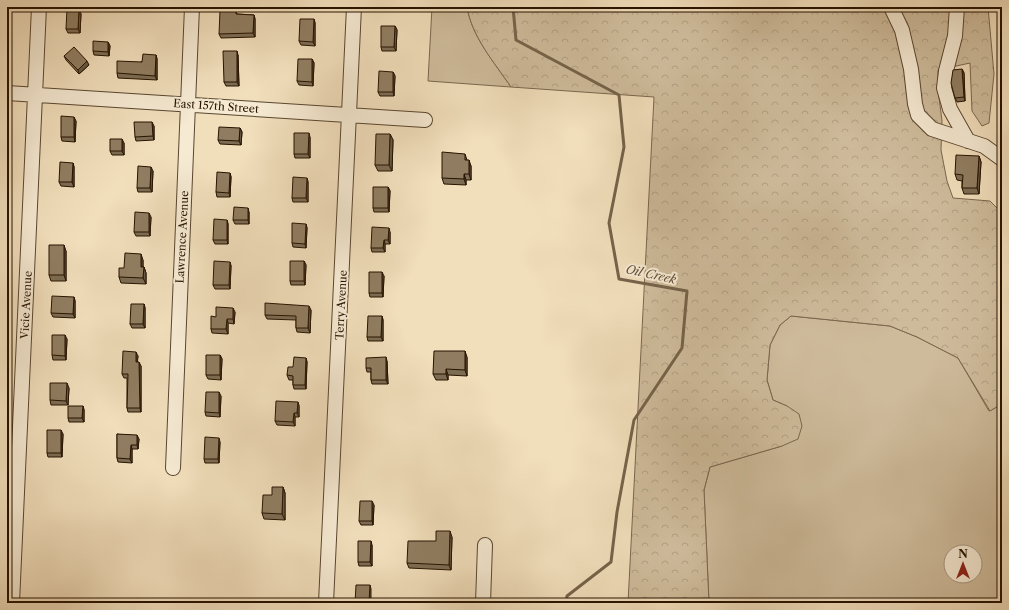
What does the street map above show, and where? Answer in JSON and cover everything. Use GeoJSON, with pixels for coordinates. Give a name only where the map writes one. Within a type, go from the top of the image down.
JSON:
{"type":"FeatureCollection","features":[{"type":"Feature","properties":{"kind":"street","name":"Vicie Avenue"},"geometry":{"type":"LineString","coordinates":[[12,603],[39,7]]}},
{"type":"Feature","properties":{"kind":"street","name":"Lawrence Avenue"},"geometry":{"type":"LineString","coordinates":[[173,468],[192,7]]}},
{"type":"Feature","properties":{"kind":"street","name":"Terry Avenue"},"geometry":{"type":"LineString","coordinates":[[326,603],[354,7]]}},
{"type":"Feature","properties":{"kind":"street"},"geometry":{"type":"LineString","coordinates":[[891,7],[902,30],[911,69],[918,116],[932,129],[984,146],[1002,159]]}},
{"type":"Feature","properties":{"kind":"street"},"geometry":{"type":"LineString","coordinates":[[957,7],[955,36],[946,71],[944,88],[950,109],[968,141]]}},
{"type":"Feature","properties":{"kind":"street","name":"East 157th Street"},"geometry":{"type":"LineString","coordinates":[[7,93],[425,120]]}},
{"type":"Feature","properties":{"kind":"street"},"geometry":{"type":"LineString","coordinates":[[483,603],[485,545]]}},
{"type":"Feature","properties":{"kind":"green space"},"geometry":{"type":"Polygon","coordinates":[[[432,7],[467,7],[474,29],[484,49],[511,87],[428,81],[432,7]]]}},
{"type":"Feature","properties":{"kind":"green space"},"geometry":{"type":"Polygon","coordinates":[[[467,7],[988,7],[994,74],[989,123],[982,126],[972,111],[970,63],[938,70],[938,89],[942,121],[941,150],[947,181],[953,198],[990,201],[998,209],[1002,223],[1002,404],[990,411],[958,358],[917,337],[890,326],[791,316],[780,325],[770,345],[767,380],[773,400],[787,406],[799,414],[802,426],[798,439],[782,446],[710,467],[704,490],[709,603],[628,603],[654,97],[511,87],[484,49],[474,29],[467,7]]]}},
{"type":"Feature","properties":{"kind":"green space"},"geometry":{"type":"Polygon","coordinates":[[[791,316],[890,326],[917,337],[958,358],[989,411],[1002,404],[1002,603],[709,603],[704,490],[710,467],[782,446],[787,406],[773,400],[767,380],[770,345],[780,325],[791,316]]]}},
{"type":"Feature","properties":{"kind":"building"},"geometry":{"type":"Polygon","coordinates":[[[67,9],[79,10],[78,29],[66,29],[67,9]]]}},
{"type":"Feature","properties":{"kind":"building"},"geometry":{"type":"Polygon","coordinates":[[[220,11],[236,11],[236,14],[254,15],[253,33],[219,34],[220,11]]]}},
{"type":"Feature","properties":{"kind":"building"},"geometry":{"type":"Polygon","coordinates":[[[300,19],[314,19],[313,42],[299,41],[300,19]]]}},
{"type":"Feature","properties":{"kind":"building"},"geometry":{"type":"Polygon","coordinates":[[[381,26],[395,26],[394,47],[381,47],[381,26]]]}},
{"type":"Feature","properties":{"kind":"building"},"geometry":{"type":"Polygon","coordinates":[[[93,41],[108,42],[108,52],[93,51],[93,41]]]}},
{"type":"Feature","properties":{"kind":"building"},"geometry":{"type":"Polygon","coordinates":[[[74,47],[87,61],[78,70],[64,56],[74,47]]]}},
{"type":"Feature","properties":{"kind":"building"},"geometry":{"type":"Polygon","coordinates":[[[223,51],[237,51],[237,82],[224,82],[223,51]]]}},
{"type":"Feature","properties":{"kind":"building"},"geometry":{"type":"Polygon","coordinates":[[[143,54],[156,55],[155,76],[117,73],[117,61],[142,62],[143,54]]]}},
{"type":"Feature","properties":{"kind":"building"},"geometry":{"type":"Polygon","coordinates":[[[298,59],[312,59],[312,82],[297,81],[298,59]]]}},
{"type":"Feature","properties":{"kind":"building"},"geometry":{"type":"Polygon","coordinates":[[[962,69],[964,97],[955,98],[951,83],[953,70],[962,69]]]}},
{"type":"Feature","properties":{"kind":"building"},"geometry":{"type":"Polygon","coordinates":[[[379,71],[393,72],[393,92],[378,92],[379,71]]]}},
{"type":"Feature","properties":{"kind":"building"},"geometry":{"type":"Polygon","coordinates":[[[61,116],[74,117],[74,137],[61,137],[61,116]]]}},
{"type":"Feature","properties":{"kind":"building"},"geometry":{"type":"Polygon","coordinates":[[[134,122],[152,122],[153,136],[135,137],[134,122]]]}},
{"type":"Feature","properties":{"kind":"building"},"geometry":{"type":"Polygon","coordinates":[[[219,127],[240,128],[239,141],[218,140],[219,127]]]}},
{"type":"Feature","properties":{"kind":"building"},"geometry":{"type":"Polygon","coordinates":[[[294,133],[309,133],[308,154],[294,154],[294,133]]]}},
{"type":"Feature","properties":{"kind":"building"},"geometry":{"type":"Polygon","coordinates":[[[376,134],[390,134],[389,165],[375,165],[376,134]]]}},
{"type":"Feature","properties":{"kind":"building"},"geometry":{"type":"Polygon","coordinates":[[[110,139],[122,139],[122,151],[110,151],[110,139]]]}},
{"type":"Feature","properties":{"kind":"building"},"geometry":{"type":"Polygon","coordinates":[[[442,152],[465,154],[465,160],[469,160],[469,174],[464,174],[464,179],[442,178],[442,152]]]}},
{"type":"Feature","properties":{"kind":"building"},"geometry":{"type":"Polygon","coordinates":[[[956,155],[979,156],[977,188],[962,188],[963,175],[955,174],[956,155]]]}},
{"type":"Feature","properties":{"kind":"building"},"geometry":{"type":"Polygon","coordinates":[[[60,162],[73,163],[72,182],[59,182],[60,162]]]}},
{"type":"Feature","properties":{"kind":"building"},"geometry":{"type":"Polygon","coordinates":[[[138,166],[151,167],[150,188],[137,188],[138,166]]]}},
{"type":"Feature","properties":{"kind":"building"},"geometry":{"type":"Polygon","coordinates":[[[217,172],[230,173],[229,193],[216,192],[217,172]]]}},
{"type":"Feature","properties":{"kind":"building"},"geometry":{"type":"Polygon","coordinates":[[[293,177],[307,178],[306,198],[292,198],[293,177]]]}},
{"type":"Feature","properties":{"kind":"building"},"geometry":{"type":"Polygon","coordinates":[[[373,187],[388,187],[388,208],[373,208],[373,187]]]}},
{"type":"Feature","properties":{"kind":"building"},"geometry":{"type":"Polygon","coordinates":[[[234,207],[248,208],[248,220],[233,220],[234,207]]]}},
{"type":"Feature","properties":{"kind":"building"},"geometry":{"type":"Polygon","coordinates":[[[135,212],[149,213],[149,232],[134,232],[135,212]]]}},
{"type":"Feature","properties":{"kind":"building"},"geometry":{"type":"Polygon","coordinates":[[[214,219],[227,220],[227,240],[213,240],[214,219]]]}},
{"type":"Feature","properties":{"kind":"building"},"geometry":{"type":"Polygon","coordinates":[[[292,223],[306,224],[305,244],[292,243],[292,223]]]}},
{"type":"Feature","properties":{"kind":"building"},"geometry":{"type":"Polygon","coordinates":[[[372,227],[389,228],[388,240],[384,240],[383,248],[371,248],[372,227]]]}},
{"type":"Feature","properties":{"kind":"building"},"geometry":{"type":"Polygon","coordinates":[[[49,245],[64,245],[64,275],[49,275],[49,245]]]}},
{"type":"Feature","properties":{"kind":"building"},"geometry":{"type":"Polygon","coordinates":[[[125,253],[141,254],[141,267],[144,267],[143,278],[119,277],[119,268],[124,268],[125,253]]]}},
{"type":"Feature","properties":{"kind":"building"},"geometry":{"type":"Polygon","coordinates":[[[214,261],[230,262],[229,285],[213,285],[214,261]]]}},
{"type":"Feature","properties":{"kind":"building"},"geometry":{"type":"Polygon","coordinates":[[[290,261],[304,261],[304,281],[290,281],[290,261]]]}},
{"type":"Feature","properties":{"kind":"building"},"geometry":{"type":"Polygon","coordinates":[[[369,272],[382,272],[382,293],[369,293],[369,272]]]}},
{"type":"Feature","properties":{"kind":"building"},"geometry":{"type":"Polygon","coordinates":[[[52,296],[74,297],[73,314],[51,313],[52,296]]]}},
{"type":"Feature","properties":{"kind":"building"},"geometry":{"type":"Polygon","coordinates":[[[265,303],[309,306],[308,328],[296,328],[296,316],[265,315],[265,303]]]}},
{"type":"Feature","properties":{"kind":"building"},"geometry":{"type":"Polygon","coordinates":[[[131,304],[144,304],[143,324],[130,324],[131,304]]]}},
{"type":"Feature","properties":{"kind":"building"},"geometry":{"type":"Polygon","coordinates":[[[216,307],[233,308],[233,319],[227,319],[226,329],[211,329],[211,316],[216,317],[216,307]]]}},
{"type":"Feature","properties":{"kind":"building"},"geometry":{"type":"Polygon","coordinates":[[[368,316],[382,316],[381,337],[367,337],[368,316]]]}},
{"type":"Feature","properties":{"kind":"building"},"geometry":{"type":"Polygon","coordinates":[[[52,335],[65,335],[65,356],[52,355],[52,335]]]}},
{"type":"Feature","properties":{"kind":"building"},"geometry":{"type":"Polygon","coordinates":[[[123,351],[136,352],[136,362],[139,362],[140,408],[127,408],[128,374],[122,374],[123,351]]]}},
{"type":"Feature","properties":{"kind":"building"},"geometry":{"type":"Polygon","coordinates":[[[434,351],[465,351],[465,370],[446,369],[446,374],[433,374],[434,351]]]}},
{"type":"Feature","properties":{"kind":"building"},"geometry":{"type":"Polygon","coordinates":[[[206,355],[220,355],[220,375],[206,375],[206,355]]]}},
{"type":"Feature","properties":{"kind":"building"},"geometry":{"type":"Polygon","coordinates":[[[294,357],[306,358],[305,385],[293,385],[293,376],[287,375],[288,367],[293,367],[294,357]]]}},
{"type":"Feature","properties":{"kind":"building"},"geometry":{"type":"Polygon","coordinates":[[[386,357],[386,380],[371,380],[371,368],[366,368],[366,358],[386,357]]]}},
{"type":"Feature","properties":{"kind":"building"},"geometry":{"type":"Polygon","coordinates":[[[50,383],[67,383],[66,401],[50,400],[50,383]]]}},
{"type":"Feature","properties":{"kind":"building"},"geometry":{"type":"Polygon","coordinates":[[[206,392],[219,392],[219,413],[205,412],[206,392]]]}},
{"type":"Feature","properties":{"kind":"building"},"geometry":{"type":"Polygon","coordinates":[[[276,401],[298,402],[297,413],[294,413],[293,422],[275,421],[276,401]]]}},
{"type":"Feature","properties":{"kind":"building"},"geometry":{"type":"Polygon","coordinates":[[[68,406],[83,406],[82,418],[68,418],[68,406]]]}},
{"type":"Feature","properties":{"kind":"building"},"geometry":{"type":"Polygon","coordinates":[[[47,430],[61,430],[61,453],[47,453],[47,430]]]}},
{"type":"Feature","properties":{"kind":"building"},"geometry":{"type":"Polygon","coordinates":[[[117,434],[137,435],[137,445],[131,445],[130,459],[117,458],[117,434]]]}},
{"type":"Feature","properties":{"kind":"building"},"geometry":{"type":"Polygon","coordinates":[[[205,437],[219,438],[218,459],[204,459],[205,437]]]}},
{"type":"Feature","properties":{"kind":"building"},"geometry":{"type":"Polygon","coordinates":[[[272,487],[283,487],[282,514],[262,513],[263,495],[272,495],[272,487]]]}},
{"type":"Feature","properties":{"kind":"building"},"geometry":{"type":"Polygon","coordinates":[[[360,501],[372,501],[372,521],[359,521],[360,501]]]}},
{"type":"Feature","properties":{"kind":"building"},"geometry":{"type":"Polygon","coordinates":[[[436,531],[450,531],[449,565],[407,563],[408,541],[436,541],[436,531]]]}},
{"type":"Feature","properties":{"kind":"building"},"geometry":{"type":"Polygon","coordinates":[[[358,541],[371,541],[370,562],[358,562],[358,541]]]}},
{"type":"Feature","properties":{"kind":"building"},"geometry":{"type":"Polygon","coordinates":[[[356,585],[370,585],[369,603],[355,603],[356,585]]]}},
{"type":"Feature","properties":{"kind":"waterway","name":"Oil Creek"},"geometry":{"type":"LineString","coordinates":[[513,7],[516,40],[619,95],[624,147],[609,223],[619,279],[687,291],[682,348],[634,420],[617,512],[611,562],[567,596],[566,603]]}}]}
